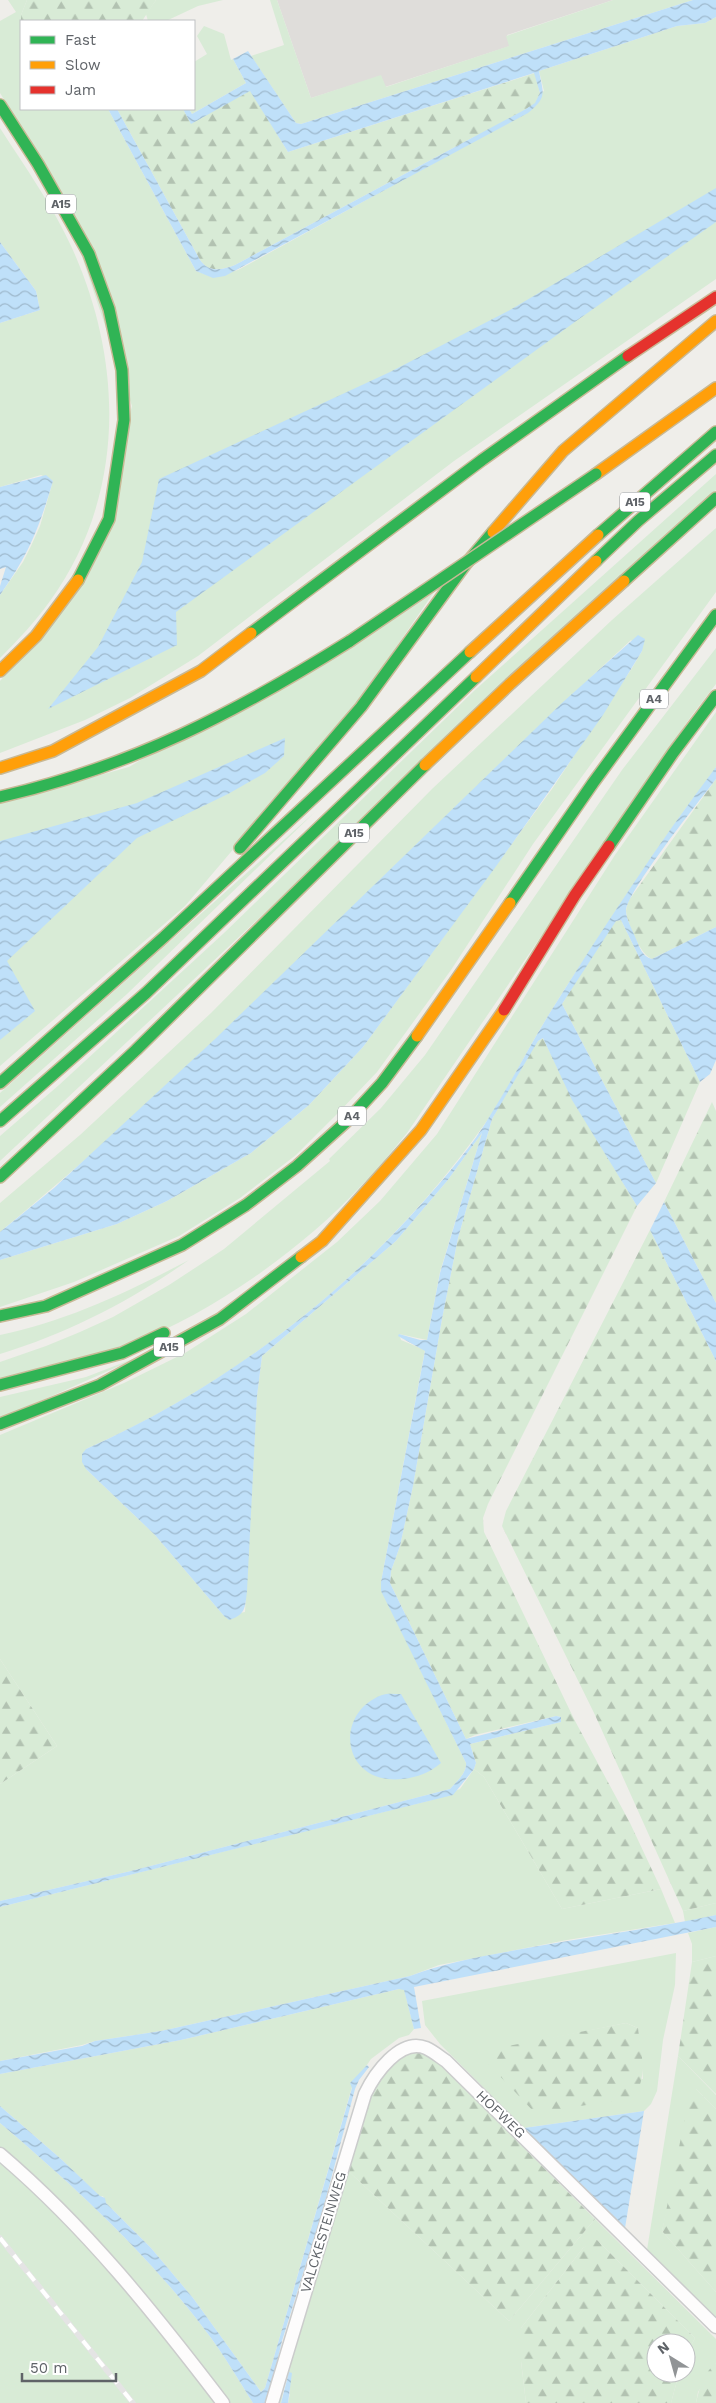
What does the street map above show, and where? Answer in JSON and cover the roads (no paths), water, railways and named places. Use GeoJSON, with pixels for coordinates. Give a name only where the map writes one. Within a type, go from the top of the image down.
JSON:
{"type":"FeatureCollection","features":[{"type":"Feature","properties":{"kind":"highway","name":"A15"},"geometry":{"type":"LineString","coordinates":[[0,105],[38,164],[90,254],[109,309],[119,355],[124,420],[120,457],[109,519],[75,586],[36,636],[0,671]]}},
{"type":"Feature","properties":{"kind":"highway"},"geometry":{"type":"LineString","coordinates":[[0,768],[53,751],[201,671],[490,454],[609,369],[716,297]]}},
{"type":"Feature","properties":{"kind":"highway","name":"A15"},"geometry":{"type":"LineString","coordinates":[[164,937],[361,707],[465,565],[562,451],[716,321]]}},
{"type":"Feature","properties":{"kind":"highway"},"geometry":{"type":"LineString","coordinates":[[0,797],[24,792],[127,762],[233,712],[350,641],[596,474],[716,388]]}},
{"type":"Feature","properties":{"kind":"highway","name":"A15"},"geometry":{"type":"LineString","coordinates":[[0,1083],[164,937],[554,573],[716,432]]}},
{"type":"Feature","properties":{"kind":"highway","name":"A15"},"geometry":{"type":"LineString","coordinates":[[0,1121],[146,993],[638,521],[716,455]]}},
{"type":"Feature","properties":{"kind":"highway","name":"A15"},"geometry":{"type":"LineString","coordinates":[[0,1177],[136,1050],[363,824],[503,691],[716,498]]}},
{"type":"Feature","properties":{"kind":"highway","name":"A4"},"geometry":{"type":"LineString","coordinates":[[0,1316],[46,1306],[182,1245],[254,1199],[297,1166],[347,1121],[382,1083],[412,1043],[593,783],[716,615]]}},
{"type":"Feature","properties":{"kind":"highway","name":"A15"},"geometry":{"type":"LineString","coordinates":[[0,1424],[100,1385],[220,1320],[322,1241],[421,1130],[510,1001],[576,895],[673,753],[716,696]]}},
{"type":"Feature","properties":{"kind":"highway","name":"A15"},"geometry":{"type":"LineString","coordinates":[[201,1316],[227,1303],[322,1241]]}},
{"type":"Feature","properties":{"kind":"highway","name":"A15"},"geometry":{"type":"LineString","coordinates":[[0,1385],[122,1353],[175,1328]]}},
{"type":"Feature","properties":{"kind":"street","name":"HOFWEG"},"geometry":{"type":"LineString","coordinates":[[383,2065],[399,2052],[411,2047],[425,2047],[446,2061],[716,2327]]}},
{"type":"Feature","properties":{"kind":"street","name":"VALCKESTEINWEG"},"geometry":{"type":"LineString","coordinates":[[272,2402],[364,2094],[383,2065]]}},
{"type":"Feature","properties":{"kind":"street"},"geometry":{"type":"LineString","coordinates":[[0,2154],[72,2220],[144,2300],[223,2403]]}},
{"type":"Feature","properties":{"kind":"water"},"geometry":{"type":"Polygon","coordinates":[[[693,0],[716,0],[716,17],[705,23],[677,26],[539,71],[543,90],[541,98],[539,103],[528,113],[225,276],[213,278],[196,271],[109,110],[118,110],[200,260],[207,267],[221,269],[235,265],[526,109],[535,103],[540,93],[534,73],[288,152],[250,91],[191,124],[184,110],[190,110],[192,114],[246,83],[233,59],[248,51],[296,123],[301,124],[693,0]]]}},
{"type":"Feature","properties":{"kind":"water"},"geometry":{"type":"Polygon","coordinates":[[[716,188],[716,222],[579,319],[176,612],[177,645],[48,709],[98,647],[142,562],[159,479],[390,372],[510,310],[716,188]]]}},
{"type":"Feature","properties":{"kind":"water"},"geometry":{"type":"Polygon","coordinates":[[[0,242],[36,291],[40,310],[0,323],[0,242]]]}},
{"type":"Feature","properties":{"kind":"water"},"geometry":{"type":"Polygon","coordinates":[[[46,475],[53,481],[38,527],[19,566],[0,595],[0,586],[6,567],[0,569],[0,487],[46,475]]]}},
{"type":"Feature","properties":{"kind":"water"},"geometry":{"type":"Polygon","coordinates":[[[638,635],[645,639],[642,651],[603,715],[497,865],[363,1047],[309,1105],[251,1153],[167,1201],[117,1224],[0,1260],[0,1232],[54,1188],[215,1039],[563,702],[638,635]]]}},
{"type":"Feature","properties":{"kind":"water"},"geometry":{"type":"Polygon","coordinates":[[[285,738],[284,756],[265,773],[228,794],[137,838],[7,961],[35,1011],[0,1040],[0,841],[137,803],[285,738]]]}},
{"type":"Feature","properties":{"kind":"water"},"geometry":{"type":"Polygon","coordinates":[[[716,767],[716,779],[638,885],[629,901],[626,914],[640,948],[646,956],[652,959],[716,927],[716,1060],[710,1074],[700,1082],[621,920],[616,921],[562,1004],[656,1183],[637,1206],[572,1100],[543,1038],[538,1041],[492,1119],[458,1238],[413,1486],[400,1546],[391,1571],[390,1583],[466,1739],[556,1716],[561,1717],[561,1722],[470,1744],[476,1763],[474,1769],[453,1795],[0,1907],[0,1901],[131,1871],[450,1789],[463,1774],[466,1763],[381,1591],[381,1582],[425,1351],[398,1336],[399,1334],[427,1340],[440,1273],[482,1133],[447,1181],[396,1241],[262,1356],[257,1396],[247,1591],[244,1610],[239,1616],[229,1620],[224,1616],[155,1535],[86,1469],[82,1462],[82,1454],[86,1449],[180,1401],[268,1343],[310,1311],[350,1276],[388,1240],[424,1201],[476,1137],[590,949],[694,796],[716,767]]]}},
{"type":"Feature","properties":{"kind":"water"},"geometry":{"type":"Polygon","coordinates":[[[664,1202],[716,1303],[716,1361],[650,1230],[664,1202]]]}},
{"type":"Feature","properties":{"kind":"water"},"geometry":{"type":"Polygon","coordinates":[[[384,1694],[401,1694],[441,1763],[428,1772],[414,1777],[403,1779],[382,1778],[367,1771],[356,1760],[351,1746],[351,1731],[356,1717],[366,1704],[384,1694]]]}},
{"type":"Feature","properties":{"kind":"water"},"geometry":{"type":"Polygon","coordinates":[[[716,1915],[716,1927],[414,1987],[421,2028],[414,2029],[404,1990],[399,1989],[181,2040],[0,2074],[0,2061],[82,2046],[95,2041],[161,2031],[410,1976],[482,1957],[716,1915]]]}},
{"type":"Feature","properties":{"kind":"water"},"geometry":{"type":"Polygon","coordinates":[[[367,2065],[369,2067],[355,2089],[323,2209],[282,2341],[267,2403],[253,2403],[205,2330],[134,2247],[82,2195],[0,2123],[0,2106],[100,2196],[105,2198],[106,2203],[151,2248],[193,2298],[261,2392],[265,2388],[352,2088],[350,2083],[367,2065]]]}},
{"type":"Feature","properties":{"kind":"water"},"geometry":{"type":"Polygon","coordinates":[[[644,2111],[625,2228],[524,2128],[644,2111]]]}},
{"type":"Feature","properties":{"kind":"water"},"geometry":{"type":"Polygon","coordinates":[[[289,2372],[292,2373],[288,2403],[281,2403],[289,2372]]]}},
{"type":"Feature","properties":{"kind":"railway"},"geometry":{"type":"LineString","coordinates":[[0,2238],[133,2403]]}}]}
